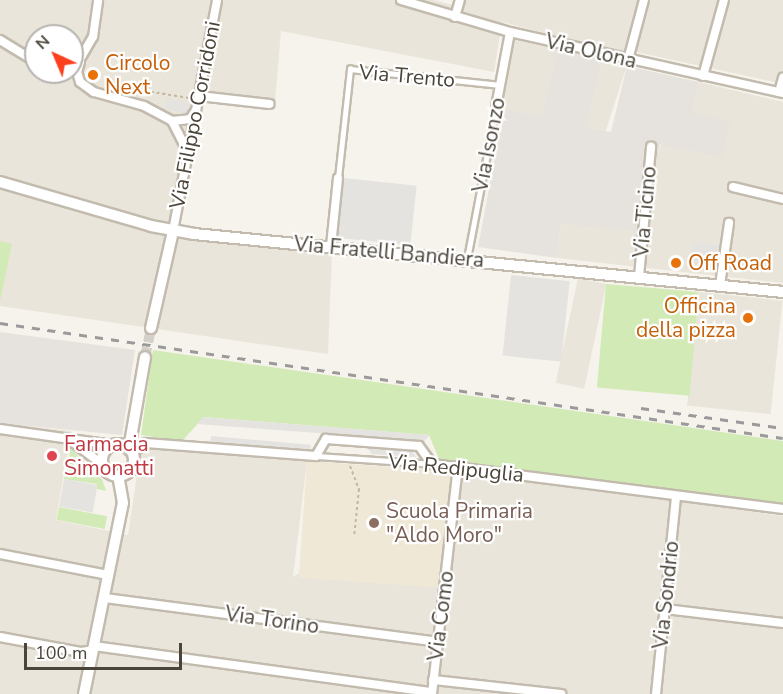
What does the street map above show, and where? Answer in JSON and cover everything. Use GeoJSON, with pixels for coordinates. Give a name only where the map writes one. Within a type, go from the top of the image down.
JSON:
{"type":"FeatureCollection","features":[{"type":"Feature","properties":{"kind":"street"},"geometry":{"type":"LineString","coordinates":[[84,54],[93,37],[98,0]]}},
{"type":"Feature","properties":{"kind":"street","name":"Via Filippo Corridoni"},"geometry":{"type":"LineString","coordinates":[[172,231],[217,0]]}},
{"type":"Feature","properties":{"kind":"street","name":"Via Olona"},"geometry":{"type":"LineString","coordinates":[[400,0],[510,32],[628,60],[781,92]]}},
{"type":"Feature","properties":{"kind":"street"},"geometry":{"type":"LineString","coordinates":[[455,16],[460,0]]}},
{"type":"Feature","properties":{"kind":"street"},"geometry":{"type":"LineString","coordinates":[[628,60],[644,0]]}},
{"type":"Feature","properties":{"kind":"street"},"geometry":{"type":"LineString","coordinates":[[703,76],[724,0]]}},
{"type":"Feature","properties":{"kind":"street","name":"Via Isonzo"},"geometry":{"type":"LineString","coordinates":[[496,107],[510,32]]}},
{"type":"Feature","properties":{"kind":"street"},"geometry":{"type":"LineString","coordinates":[[0,40],[24,55]]}},
{"type":"Feature","properties":{"kind":"street"},"geometry":{"type":"LineString","coordinates":[[781,92],[783,78]]}},
{"type":"Feature","properties":{"kind":"street"},"geometry":{"type":"LineString","coordinates":[[83,84],[94,92],[144,106],[172,121],[189,153]]}},
{"type":"Feature","properties":{"kind":"street"},"geometry":{"type":"LineString","coordinates":[[172,121],[190,119],[198,101],[270,104]]}},
{"type":"Feature","properties":{"kind":"street","name":"Via Ticino"},"geometry":{"type":"LineString","coordinates":[[639,277],[651,147]]}},
{"type":"Feature","properties":{"kind":"street"},"geometry":{"type":"LineString","coordinates":[[330,246],[338,178]]}},
{"type":"Feature","properties":{"kind":"street","name":"Via Fratelli Bandiera"},"geometry":{"type":"LineString","coordinates":[[0,182],[172,231],[783,292]]}},
{"type":"Feature","properties":{"kind":"street"},"geometry":{"type":"LineString","coordinates":[[733,187],[783,199]]}},
{"type":"Feature","properties":{"kind":"street"},"geometry":{"type":"LineString","coordinates":[[720,285],[729,223]]}},
{"type":"Feature","properties":{"kind":"street"},"geometry":{"type":"LineString","coordinates":[[151,328],[172,231]]}},
{"type":"Feature","properties":{"kind":"street"},"geometry":{"type":"LineString","coordinates":[[84,694],[131,468],[132,427],[145,357]]}},
{"type":"Feature","properties":{"kind":"street"},"geometry":{"type":"LineString","coordinates":[[103,465],[105,451],[116,444],[132,427]]}},
{"type":"Feature","properties":{"kind":"street"},"geometry":{"type":"LineString","coordinates":[[0,429],[116,444],[131,451]]}},
{"type":"Feature","properties":{"kind":"street"},"geometry":{"type":"LineString","coordinates":[[66,437],[118,475],[123,503]]}},
{"type":"Feature","properties":{"kind":"street"},"geometry":{"type":"LineString","coordinates":[[316,456],[326,439],[419,446],[432,464]]}},
{"type":"Feature","properties":{"kind":"street","name":"Via Redipuglia"},"geometry":{"type":"LineString","coordinates":[[131,451],[146,443],[316,456]]}},
{"type":"Feature","properties":{"kind":"street","name":"Via Redipuglia"},"geometry":{"type":"LineString","coordinates":[[432,464],[783,509]]}},
{"type":"Feature","properties":{"kind":"street","name":"Via Como"},"geometry":{"type":"LineString","coordinates":[[432,693],[458,466]]}},
{"type":"Feature","properties":{"kind":"street"},"geometry":{"type":"LineString","coordinates":[[118,475],[131,468]]}},
{"type":"Feature","properties":{"kind":"street","name":"Via Sondrio"},"geometry":{"type":"LineString","coordinates":[[656,694],[676,496]]}},
{"type":"Feature","properties":{"kind":"street"},"geometry":{"type":"LineString","coordinates":[[0,554],[108,575]]}},
{"type":"Feature","properties":{"kind":"street","name":"Via Torino"},"geometry":{"type":"LineString","coordinates":[[105,598],[439,642]]}},
{"type":"Feature","properties":{"kind":"street"},"geometry":{"type":"LineString","coordinates":[[665,609],[783,623]]}},
{"type":"Feature","properties":{"kind":"street"},"geometry":{"type":"LineString","coordinates":[[0,637],[81,652],[432,693]]}},
{"type":"Feature","properties":{"kind":"street"},"geometry":{"type":"LineString","coordinates":[[433,680],[561,694]]}},
{"type":"Feature","properties":{"kind":"lane","name":"Via Trento"},"geometry":{"type":"LineString","coordinates":[[338,178],[350,69],[500,85]]}},
{"type":"Feature","properties":{"kind":"lane","name":"Via Isonzo"},"geometry":{"type":"LineString","coordinates":[[467,259],[496,107]]}},
{"type":"Feature","properties":{"kind":"lane","name":"Via Redipuglia"},"geometry":{"type":"LineString","coordinates":[[316,456],[432,464]]}},
{"type":"Feature","properties":{"kind":"path"},"geometry":{"type":"LineString","coordinates":[[121,87],[198,101]]}},
{"type":"Feature","properties":{"kind":"path"},"geometry":{"type":"LineString","coordinates":[[346,458],[359,489],[354,537]]}},
{"type":"Feature","properties":{"kind":"path"},"geometry":{"type":"LineString","coordinates":[[66,468],[82,470],[83,461]]}},
{"type":"Feature","properties":{"kind":"shaded area"},"geometry":{"type":"Polygon","coordinates":[[[0,0],[434,0],[452,5],[454,0],[638,0],[623,53],[502,22],[494,72],[281,31],[275,102],[205,94],[176,238],[332,252],[328,354],[0,306],[0,0]]]}},
{"type":"Feature","properties":{"kind":"shaded area"},"geometry":{"type":"Polygon","coordinates":[[[649,0],[783,0],[783,84],[636,52],[649,0]]]}},
{"type":"Feature","properties":{"kind":"shaded area"},"geometry":{"type":"Polygon","coordinates":[[[514,40],[557,49],[542,118],[499,108],[514,40]]]}},
{"type":"Feature","properties":{"kind":"shaded area"},"geometry":{"type":"Polygon","coordinates":[[[557,49],[602,58],[586,128],[611,132],[627,66],[699,82],[692,113],[730,122],[721,157],[660,144],[647,232],[561,223],[557,258],[478,247],[504,109],[542,117],[557,49]]]}},
{"type":"Feature","properties":{"kind":"shaded area"},"geometry":{"type":"Polygon","coordinates":[[[602,58],[627,66],[604,135],[580,126],[602,58]]]}},
{"type":"Feature","properties":{"kind":"shaded area"},"geometry":{"type":"Polygon","coordinates":[[[699,82],[783,102],[783,283],[557,258],[561,223],[653,173],[661,144],[692,113],[699,82]]]}},
{"type":"Feature","properties":{"kind":"shaded area"},"geometry":{"type":"Polygon","coordinates":[[[167,98],[189,103],[187,114],[165,109],[167,98]]]}},
{"type":"Feature","properties":{"kind":"shaded area"},"geometry":{"type":"Polygon","coordinates":[[[344,178],[417,186],[410,245],[338,238],[344,178]]]}},
{"type":"Feature","properties":{"kind":"shaded area"},"geometry":{"type":"Polygon","coordinates":[[[693,242],[721,246],[718,266],[690,262],[693,242]]]}},
{"type":"Feature","properties":{"kind":"shaded area"},"geometry":{"type":"Polygon","coordinates":[[[511,275],[570,281],[561,362],[503,356],[511,275]]]}},
{"type":"Feature","properties":{"kind":"shaded area"},"geometry":{"type":"Polygon","coordinates":[[[578,278],[606,284],[584,389],[556,383],[578,278]]]}},
{"type":"Feature","properties":{"kind":"shaded area"},"geometry":{"type":"Polygon","coordinates":[[[699,292],[783,301],[771,414],[687,405],[699,292]]]}},
{"type":"Feature","properties":{"kind":"shaded area"},"geometry":{"type":"Polygon","coordinates":[[[0,332],[135,350],[122,435],[0,423],[0,332]]]}},
{"type":"Feature","properties":{"kind":"shaded area"},"geometry":{"type":"Polygon","coordinates":[[[203,417],[430,435],[424,441],[197,424],[203,417]]]}},
{"type":"Feature","properties":{"kind":"shaded area"},"geometry":{"type":"Polygon","coordinates":[[[0,423],[71,431],[56,520],[128,535],[141,448],[307,461],[293,577],[454,470],[783,516],[783,694],[0,694],[0,423]]]}},
{"type":"Feature","properties":{"kind":"shaded area"},"geometry":{"type":"Polygon","coordinates":[[[211,436],[311,445],[310,454],[210,445],[211,436]]]}},
{"type":"Feature","properties":{"kind":"shaded area"},"geometry":{"type":"Polygon","coordinates":[[[366,446],[411,449],[416,457],[372,454],[366,446]]]}},
{"type":"Feature","properties":{"kind":"shaded area","name":"Scuola Primaria \"Aldo Moro\""},"geometry":{"type":"Polygon","coordinates":[[[307,461],[454,471],[445,588],[299,578],[307,461]]]}},
{"type":"Feature","properties":{"kind":"shaded area"},"geometry":{"type":"Polygon","coordinates":[[[64,479],[97,485],[93,512],[59,507],[64,479]]]}},
{"type":"Feature","properties":{"kind":"green space"},"geometry":{"type":"Polygon","coordinates":[[[0,241],[12,244],[0,301],[0,241]]]}},
{"type":"Feature","properties":{"kind":"green space"},"geometry":{"type":"Polygon","coordinates":[[[606,284],[699,292],[690,396],[597,388],[606,284]]]}},
{"type":"Feature","properties":{"kind":"green space"},"geometry":{"type":"Polygon","coordinates":[[[153,350],[783,441],[783,507],[439,459],[429,435],[204,417],[182,441],[141,435],[153,350]]]}},
{"type":"Feature","properties":{"kind":"green space"},"geometry":{"type":"Polygon","coordinates":[[[69,447],[102,479],[106,491],[97,489],[97,484],[64,479],[70,464],[69,447]]]}},
{"type":"Feature","properties":{"kind":"green space"},"geometry":{"type":"Polygon","coordinates":[[[59,507],[107,516],[105,529],[57,520],[59,507]]]}},
{"type":"Feature","properties":{"kind":"tunnel"},"geometry":{"type":"LineString","coordinates":[[145,357],[151,328]]}},
{"type":"Feature","properties":{"kind":"railway"},"geometry":{"type":"LineString","coordinates":[[0,323],[783,438]]}},
{"type":"Feature","properties":{"kind":"railway"},"geometry":{"type":"LineString","coordinates":[[641,408],[783,428]]}},
{"type":"Feature","properties":{"kind":"place","name":"Circolo Next"},"geometry":{"type":"Point","coordinates":[93,75]}},
{"type":"Feature","properties":{"kind":"place","name":"Off Road"},"geometry":{"type":"Point","coordinates":[676,263]}},
{"type":"Feature","properties":{"kind":"place","name":"Officina della pizza"},"geometry":{"type":"Point","coordinates":[748,318]}},
{"type":"Feature","properties":{"kind":"place","name":"Farmacia Simonatti"},"geometry":{"type":"Point","coordinates":[52,456]}},
{"type":"Feature","properties":{"kind":"place","name":"Scuola Primaria \"Aldo Moro\""},"geometry":{"type":"Point","coordinates":[374,523]}}]}
